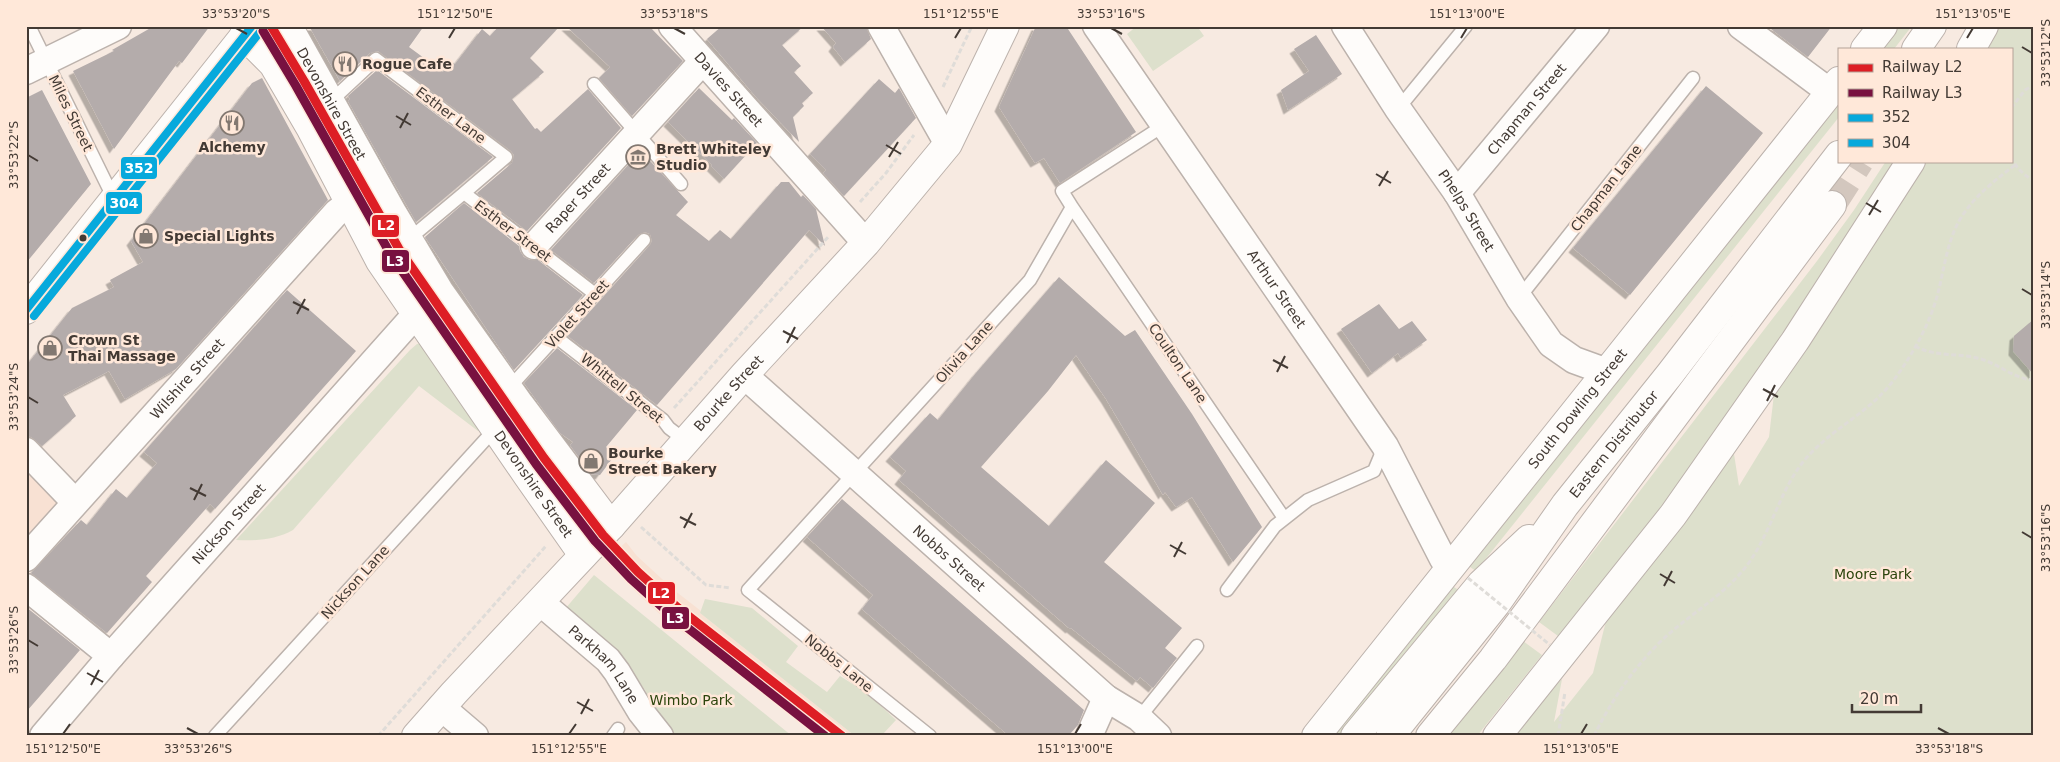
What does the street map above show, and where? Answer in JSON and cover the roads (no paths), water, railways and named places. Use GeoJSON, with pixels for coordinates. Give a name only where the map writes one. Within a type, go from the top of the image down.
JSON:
{"type":"FeatureCollection","features":[{"type":"Feature","properties":{"kind":"main road","name":"Devonshire Street"},"geometry":{"type":"LineString","coordinates":[[288,26],[393,214],[439,291],[595,507],[611,526]]}},
{"type":"Feature","properties":{"kind":"main road","name":"Bourke Street"},"geometry":{"type":"LineString","coordinates":[[416,736],[611,526],[744,375],[866,242],[948,144],[1006,26]]}},
{"type":"Feature","properties":{"kind":"main road"},"geometry":{"type":"LineString","coordinates":[[1866,48],[1883,26]]}},
{"type":"Feature","properties":{"kind":"main road"},"geometry":{"type":"LineString","coordinates":[[1917,48],[1932,26]]}},
{"type":"Feature","properties":{"kind":"main road"},"geometry":{"type":"LineString","coordinates":[[1972,48],[1984,26]]}},
{"type":"Feature","properties":{"kind":"main road","name":"Devonshire Street"},"geometry":{"type":"LineString","coordinates":[[248,31],[273,64],[311,129],[380,261],[584,555]]}},
{"type":"Feature","properties":{"kind":"main road"},"geometry":{"type":"LineString","coordinates":[[26,310],[248,31]]}},
{"type":"Feature","properties":{"kind":"main road","name":"South Dowling Street"},"geometry":{"type":"LineString","coordinates":[[1316,736],[1835,86]]}},
{"type":"Feature","properties":{"kind":"main road","name":"Eastern Distributor"},"geometry":{"type":"LineString","coordinates":[[1390,736],[1496,604],[1564,505],[1670,374],[1838,156]]}},
{"type":"Feature","properties":{"kind":"main road"},"geometry":{"type":"LineString","coordinates":[[1497,736],[1673,515],[1795,341],[1910,162]]}},
{"type":"Feature","properties":{"kind":"main road"},"geometry":{"type":"LineString","coordinates":[[1430,736],[1493,659],[1832,205]]}},
{"type":"Feature","properties":{"kind":"main road"},"geometry":{"type":"LineString","coordinates":[[1355,736],[1481,584],[1564,505]]}},
{"type":"Feature","properties":{"kind":"street"},"geometry":{"type":"LineString","coordinates":[[36,66],[118,26]]}},
{"type":"Feature","properties":{"kind":"street","name":"Davies Street"},"geometry":{"type":"LineString","coordinates":[[672,26],[702,62],[866,242]]}},
{"type":"Feature","properties":{"kind":"street"},"geometry":{"type":"LineString","coordinates":[[881,26],[948,144]]}},
{"type":"Feature","properties":{"kind":"street","name":"Arthur Street"},"geometry":{"type":"LineString","coordinates":[[1096,26],[1385,446],[1443,559]]}},
{"type":"Feature","properties":{"kind":"street","name":"Phelps Street"},"geometry":{"type":"LineString","coordinates":[[1345,26],[1398,108],[1457,193],[1519,298],[1551,344],[1574,360],[1607,372]]}},
{"type":"Feature","properties":{"kind":"street","name":"Chapman Street"},"geometry":{"type":"LineString","coordinates":[[1457,193],[1596,26]]}},
{"type":"Feature","properties":{"kind":"street"},"geometry":{"type":"LineString","coordinates":[[1741,26],[1835,86]]}},
{"type":"Feature","properties":{"kind":"street","name":"Raper Street"},"geometry":{"type":"LineString","coordinates":[[534,246],[702,62]]}},
{"type":"Feature","properties":{"kind":"street","name":"Wilshire Street"},"geometry":{"type":"LineString","coordinates":[[26,558],[331,220],[350,202]]}},
{"type":"Feature","properties":{"kind":"street","name":"Nickson Street"},"geometry":{"type":"LineString","coordinates":[[43,736],[111,656],[417,314]]}},
{"type":"Feature","properties":{"kind":"street","name":"Nobbs Street"},"geometry":{"type":"LineString","coordinates":[[744,375],[1106,698],[1139,718],[1158,736]]}},
{"type":"Feature","properties":{"kind":"street"},"geometry":{"type":"LineString","coordinates":[[26,451],[75,502]]}},
{"type":"Feature","properties":{"kind":"street"},"geometry":{"type":"LineString","coordinates":[[26,587],[111,656]]}},
{"type":"Feature","properties":{"kind":"street","name":"Parkham Lane"},"geometry":{"type":"LineString","coordinates":[[540,602],[608,660],[640,712],[660,736]]}},
{"type":"Feature","properties":{"kind":"street"},"geometry":{"type":"LineString","coordinates":[[1089,736],[1106,698]]}},
{"type":"Feature","properties":{"kind":"street"},"geometry":{"type":"LineString","coordinates":[[441,707],[475,736]]}},
{"type":"Feature","properties":{"kind":"lane","name":"Miles Street"},"geometry":{"type":"LineString","coordinates":[[28,26],[36,66],[114,199]]}},
{"type":"Feature","properties":{"kind":"lane"},"geometry":{"type":"LineString","coordinates":[[1398,108],[1466,26]]}},
{"type":"Feature","properties":{"kind":"lane","name":"Esther Lane"},"geometry":{"type":"LineString","coordinates":[[331,101],[376,59],[506,157],[464,193]]}},
{"type":"Feature","properties":{"kind":"lane","name":"Chapman Lane"},"geometry":{"type":"LineString","coordinates":[[1519,298],[1693,78]]}},
{"type":"Feature","properties":{"kind":"lane"},"geometry":{"type":"LineString","coordinates":[[594,84],[681,184]]}},
{"type":"Feature","properties":{"kind":"lane"},"geometry":{"type":"LineString","coordinates":[[1072,207],[1062,191],[1163,126]]}},
{"type":"Feature","properties":{"kind":"lane","name":"Esther Street"},"geometry":{"type":"LineString","coordinates":[[409,239],[464,193],[595,294]]}},
{"type":"Feature","properties":{"kind":"lane","name":"Olivia Lane"},"geometry":{"type":"LineString","coordinates":[[748,590],[1030,280],[1072,207]]}},
{"type":"Feature","properties":{"kind":"lane","name":"Coulton Lane"},"geometry":{"type":"LineString","coordinates":[[1072,207],[1284,518]]}},
{"type":"Feature","properties":{"kind":"lane","name":"Violet Street"},"geometry":{"type":"LineString","coordinates":[[510,387],[644,240]]}},
{"type":"Feature","properties":{"kind":"lane","name":"Whittell Street"},"geometry":{"type":"LineString","coordinates":[[556,338],[663,420],[669,428],[686,441]]}},
{"type":"Feature","properties":{"kind":"lane","name":"Nickson Lane"},"geometry":{"type":"LineString","coordinates":[[215,736],[495,428]]}},
{"type":"Feature","properties":{"kind":"lane"},"geometry":{"type":"LineString","coordinates":[[1228,590],[1275,526],[1308,500],[1374,471],[1385,446]]}},
{"type":"Feature","properties":{"kind":"lane","name":"Nobbs Lane"},"geometry":{"type":"LineString","coordinates":[[748,590],[930,736]]}},
{"type":"Feature","properties":{"kind":"lane"},"geometry":{"type":"LineString","coordinates":[[1139,718],[1197,646]]}},
{"type":"Feature","properties":{"kind":"tunnel"},"geometry":{"type":"LineString","coordinates":[[1832,205],[1859,162]]}},
{"type":"Feature","properties":{"kind":"rail line","name":"L2"},"geometry":{"type":"LineString","coordinates":[[271,26],[399,249],[544,458],[603,535],[638,572],[677,607],[842,736]]}},
{"type":"Feature","properties":{"kind":"rail line","name":"L3"},"geometry":{"type":"LineString","coordinates":[[263,31],[391,255],[536,464],[595,541],[631,579],[670,614],[825,736]]}},
{"type":"Feature","properties":{"kind":"place","name":"Rogue Cafe"},"geometry":{"type":"Point","coordinates":[345,64]}},
{"type":"Feature","properties":{"kind":"place","name":"Alchemy"},"geometry":{"type":"Point","coordinates":[232,123]}},
{"type":"Feature","properties":{"kind":"place","name":"Brett Whiteley Studio"},"geometry":{"type":"Point","coordinates":[638,157]}},
{"type":"Feature","properties":{"kind":"place","name":"Special Lights"},"geometry":{"type":"Point","coordinates":[146,236]}},
{"type":"Feature","properties":{"kind":"place","name":"Crown St Thai Massage"},"geometry":{"type":"Point","coordinates":[50,348]}},
{"type":"Feature","properties":{"kind":"place","name":"Bourke Street Bakery"},"geometry":{"type":"Point","coordinates":[591,461]}},
{"type":"Feature","properties":{"kind":"park label","name":"Moore Park"},"geometry":{"type":"Point","coordinates":[1873,574]}},
{"type":"Feature","properties":{"kind":"park label","name":"Wimbo Park"},"geometry":{"type":"Point","coordinates":[691,700]}}]}
